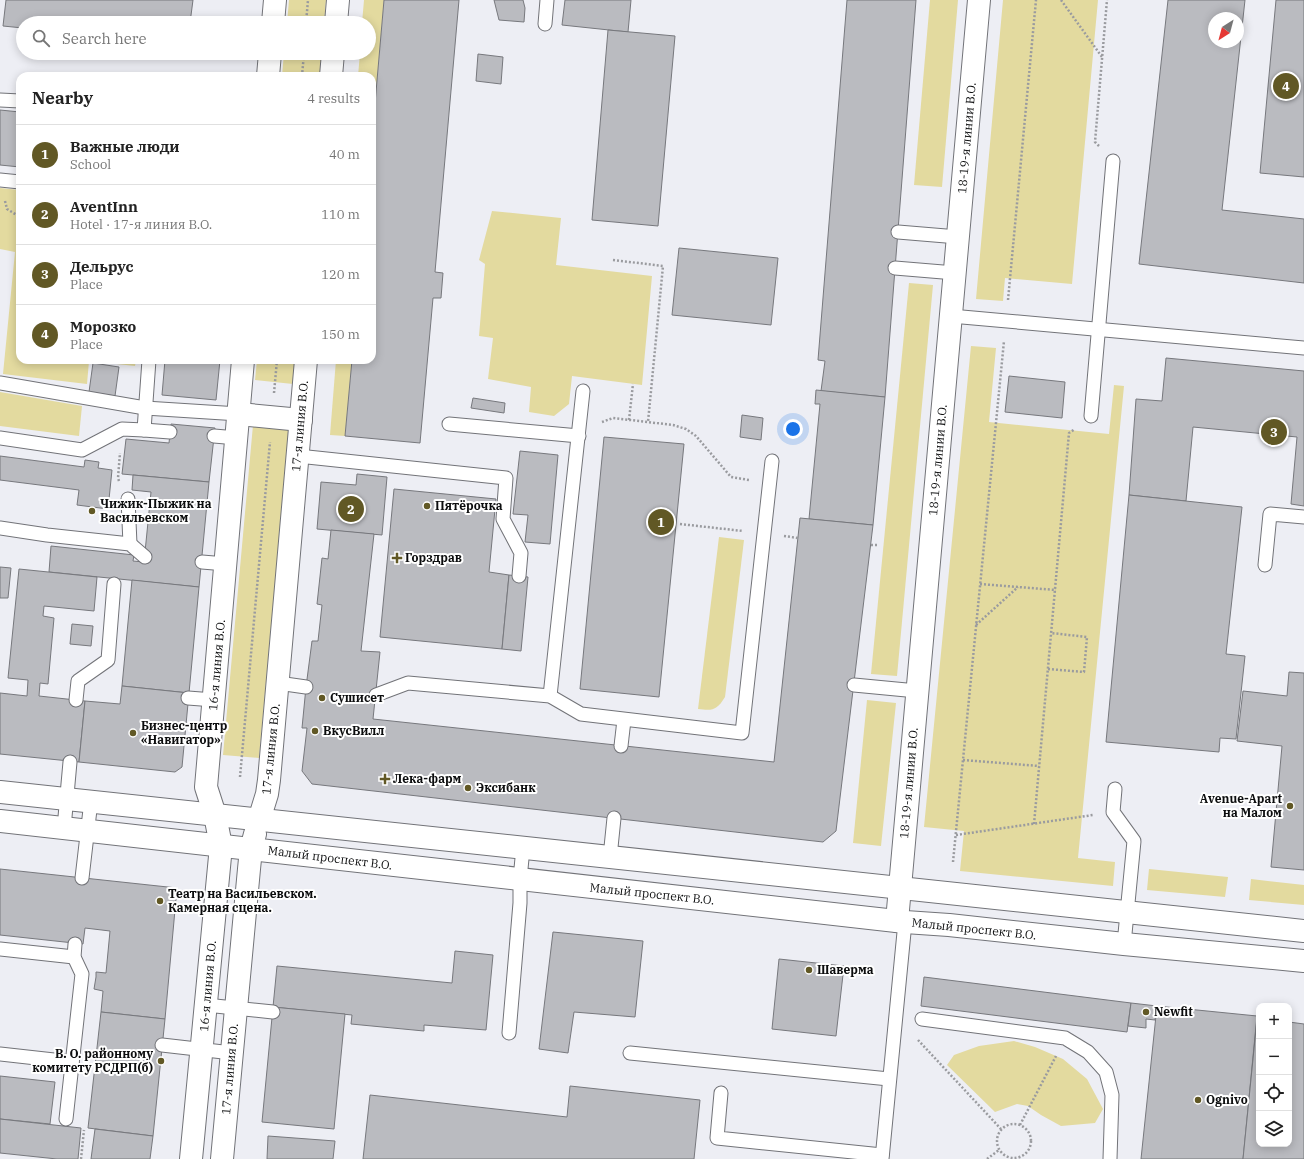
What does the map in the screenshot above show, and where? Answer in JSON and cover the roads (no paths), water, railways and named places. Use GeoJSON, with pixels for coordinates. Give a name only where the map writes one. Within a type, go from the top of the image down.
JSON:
{"type":"FeatureCollection","features":[{"type":"Feature","properties":{"kind":"main road"},"geometry":{"type":"LineString","coordinates":[[274,16],[275,0]]}},
{"type":"Feature","properties":{"kind":"main road"},"geometry":{"type":"LineString","coordinates":[[337,16],[338,0]]}},
{"type":"Feature","properties":{"kind":"main road","name":"18-19-я линии В.О."},"geometry":{"type":"LineString","coordinates":[[901,921],[899,888],[979,0]]}},
{"type":"Feature","properties":{"kind":"main road"},"geometry":{"type":"LineString","coordinates":[[268,72],[269,60]]}},
{"type":"Feature","properties":{"kind":"main road"},"geometry":{"type":"LineString","coordinates":[[331,72],[332,60]]}},
{"type":"Feature","properties":{"kind":"main road","name":"16-я линия В.О."},"geometry":{"type":"LineString","coordinates":[[191,1159],[222,846],[206,787],[243,364]]}},
{"type":"Feature","properties":{"kind":"main road","name":"17-я линия В.О."},"geometry":{"type":"LineString","coordinates":[[222,1159],[251,849],[267,794],[306,364]]}},
{"type":"Feature","properties":{"kind":"main road"},"geometry":{"type":"LineString","coordinates":[[239,414],[301,420]]}},
{"type":"Feature","properties":{"kind":"main road"},"geometry":{"type":"LineString","coordinates":[[0,792],[1304,931]]}},
{"type":"Feature","properties":{"kind":"main road","name":"Малый проспект В.О."},"geometry":{"type":"LineString","coordinates":[[0,821],[901,921],[1304,961]]}},
{"type":"Feature","properties":{"kind":"lane"},"geometry":{"type":"LineString","coordinates":[[545,24],[547,0]]}},
{"type":"Feature","properties":{"kind":"lane"},"geometry":{"type":"LineString","coordinates":[[0,100],[16,101]]}},
{"type":"Feature","properties":{"kind":"lane"},"geometry":{"type":"LineString","coordinates":[[1091,416],[1113,161]]}},
{"type":"Feature","properties":{"kind":"lane"},"geometry":{"type":"LineString","coordinates":[[0,180],[16,182]]}},
{"type":"Feature","properties":{"kind":"lane"},"geometry":{"type":"LineString","coordinates":[[898,232],[958,237]]}},
{"type":"Feature","properties":{"kind":"lane"},"geometry":{"type":"LineString","coordinates":[[895,268],[955,273]]}},
{"type":"Feature","properties":{"kind":"lane"},"geometry":{"type":"LineString","coordinates":[[951,316],[1304,348]]}},
{"type":"Feature","properties":{"kind":"lane"},"geometry":{"type":"LineString","coordinates":[[144,430],[148,364]]}},
{"type":"Feature","properties":{"kind":"lane"},"geometry":{"type":"LineString","coordinates":[[0,383],[145,408],[239,414]]}},
{"type":"Feature","properties":{"kind":"lane"},"geometry":{"type":"LineString","coordinates":[[550,696],[584,391]]}},
{"type":"Feature","properties":{"kind":"lane"},"geometry":{"type":"LineString","coordinates":[[449,424],[579,436]]}},
{"type":"Feature","properties":{"kind":"lane"},"geometry":{"type":"LineString","coordinates":[[0,438],[82,450],[122,428],[170,432]]}},
{"type":"Feature","properties":{"kind":"lane"},"geometry":{"type":"LineString","coordinates":[[214,436],[237,438]]}},
{"type":"Feature","properties":{"kind":"lane"},"geometry":{"type":"LineString","coordinates":[[298,456],[506,478],[503,519],[521,553],[519,576]]}},
{"type":"Feature","properties":{"kind":"lane"},"geometry":{"type":"LineString","coordinates":[[376,695],[408,683],[550,696],[581,714],[742,733],[772,461]]}},
{"type":"Feature","properties":{"kind":"lane"},"geometry":{"type":"LineString","coordinates":[[128,499],[130,544]]}},
{"type":"Feature","properties":{"kind":"lane"},"geometry":{"type":"LineString","coordinates":[[1265,566],[1270,514],[1304,517]]}},
{"type":"Feature","properties":{"kind":"lane"},"geometry":{"type":"LineString","coordinates":[[0,528],[130,544],[145,557]]}},
{"type":"Feature","properties":{"kind":"lane"},"geometry":{"type":"LineString","coordinates":[[202,562],[226,564]]}},
{"type":"Feature","properties":{"kind":"lane"},"geometry":{"type":"LineString","coordinates":[[76,700],[78,681],[108,660],[114,584]]}},
{"type":"Feature","properties":{"kind":"lane"},"geometry":{"type":"LineString","coordinates":[[278,683],[306,687]]}},
{"type":"Feature","properties":{"kind":"lane"},"geometry":{"type":"LineString","coordinates":[[854,685],[917,691]]}},
{"type":"Feature","properties":{"kind":"lane"},"geometry":{"type":"LineString","coordinates":[[188,698],[214,700]]}},
{"type":"Feature","properties":{"kind":"lane"},"geometry":{"type":"LineString","coordinates":[[621,746],[624,720]]}},
{"type":"Feature","properties":{"kind":"lane"},"geometry":{"type":"LineString","coordinates":[[64,828],[70,762]]}},
{"type":"Feature","properties":{"kind":"lane"},"geometry":{"type":"LineString","coordinates":[[1115,789],[1113,812],[1134,841],[1124,944]]}},
{"type":"Feature","properties":{"kind":"lane"},"geometry":{"type":"LineString","coordinates":[[82,878],[91,801]]}},
{"type":"Feature","properties":{"kind":"lane"},"geometry":{"type":"LineString","coordinates":[[610,857],[614,818]]}},
{"type":"Feature","properties":{"kind":"lane"},"geometry":{"type":"LineString","coordinates":[[510,1033],[523,848]]}},
{"type":"Feature","properties":{"kind":"lane"},"geometry":{"type":"LineString","coordinates":[[721,1093],[717,1138],[882,1157],[896,1016],[901,921]]}},
{"type":"Feature","properties":{"kind":"lane"},"geometry":{"type":"LineString","coordinates":[[66,1119],[82,974],[74,957],[75,944]]}},
{"type":"Feature","properties":{"kind":"lane"},"geometry":{"type":"LineString","coordinates":[[0,949],[74,957]]}},
{"type":"Feature","properties":{"kind":"lane"},"geometry":{"type":"LineString","coordinates":[[206,1005],[273,1012]]}},
{"type":"Feature","properties":{"kind":"lane"},"geometry":{"type":"LineString","coordinates":[[922,1019],[1065,1038],[1088,1052],[1106,1072],[1112,1094],[1110,1159]]}},
{"type":"Feature","properties":{"kind":"lane"},"geometry":{"type":"LineString","coordinates":[[162,1045],[232,1053]]}},
{"type":"Feature","properties":{"kind":"lane"},"geometry":{"type":"LineString","coordinates":[[630,1053],[889,1079]]}},
{"type":"Feature","properties":{"kind":"lane"},"geometry":{"type":"LineString","coordinates":[[0,1054],[72,1062]]}},
{"type":"Feature","properties":{"kind":"place","name":"Морозко"},"geometry":{"type":"Point","coordinates":[1286,86]}},
{"type":"Feature","properties":{"kind":"place","name":"Дельрус"},"geometry":{"type":"Point","coordinates":[1274,432]}},
{"type":"Feature","properties":{"kind":"place","name":"Пятёрочка"},"geometry":{"type":"Point","coordinates":[427,506]}},
{"type":"Feature","properties":{"kind":"place","name":"AventInn"},"geometry":{"type":"Point","coordinates":[351,509]}},
{"type":"Feature","properties":{"kind":"place","name":"Чижик-Пыжик на Васильевском"},"geometry":{"type":"Point","coordinates":[92,511]}},
{"type":"Feature","properties":{"kind":"place","name":"Важные люди"},"geometry":{"type":"Point","coordinates":[661,522]}},
{"type":"Feature","properties":{"kind":"place","name":"Горздрав"},"geometry":{"type":"Point","coordinates":[397,558]}},
{"type":"Feature","properties":{"kind":"place","name":"Сушисет"},"geometry":{"type":"Point","coordinates":[322,698]}},
{"type":"Feature","properties":{"kind":"place","name":"ВкусВилл"},"geometry":{"type":"Point","coordinates":[315,731]}},
{"type":"Feature","properties":{"kind":"place","name":"Бизнес-центр «Навигатор»"},"geometry":{"type":"Point","coordinates":[133,733]}},
{"type":"Feature","properties":{"kind":"place","name":"Лека-фарм"},"geometry":{"type":"Point","coordinates":[385,779]}},
{"type":"Feature","properties":{"kind":"place","name":"Эксибанк"},"geometry":{"type":"Point","coordinates":[468,788]}},
{"type":"Feature","properties":{"kind":"place","name":"Аvenue-Apart на Малом"},"geometry":{"type":"Point","coordinates":[1290,806]}},
{"type":"Feature","properties":{"kind":"place","name":"Театр на Васильевском. Камерная сцена."},"geometry":{"type":"Point","coordinates":[160,901]}},
{"type":"Feature","properties":{"kind":"place","name":"Шаверма"},"geometry":{"type":"Point","coordinates":[809,970]}},
{"type":"Feature","properties":{"kind":"place","name":"Newfit"},"geometry":{"type":"Point","coordinates":[1146,1012]}},
{"type":"Feature","properties":{"kind":"place","name":"В. О. районному комитету РСДРП(б)"},"geometry":{"type":"Point","coordinates":[161,1061]}},
{"type":"Feature","properties":{"kind":"place","name":"Ognivo"},"geometry":{"type":"Point","coordinates":[1198,1100]}}]}
